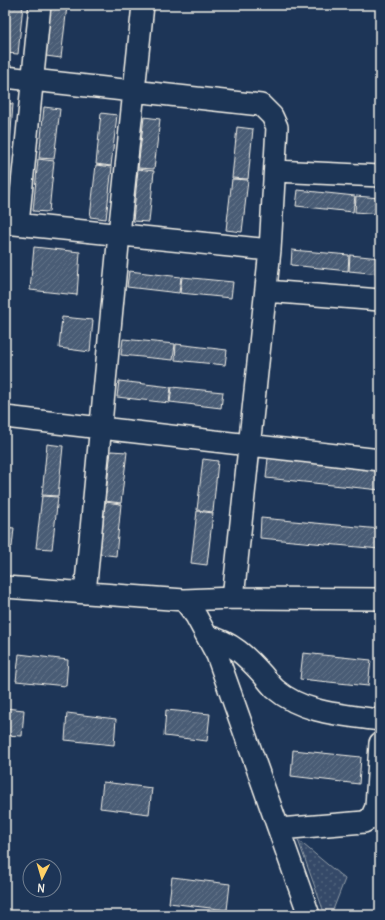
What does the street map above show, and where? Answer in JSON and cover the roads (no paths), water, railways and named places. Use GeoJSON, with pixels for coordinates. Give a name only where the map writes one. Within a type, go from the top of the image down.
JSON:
{"type":"FeatureCollection","features":[{"type":"Feature","properties":{"kind":"street"},"geometry":{"type":"LineString","coordinates":[[40,5],[33,80],[12,223],[270,250]]}},
{"type":"Feature","properties":{"kind":"street"},"geometry":{"type":"LineString","coordinates":[[84,593],[143,5]]}},
{"type":"Feature","properties":{"kind":"street"},"geometry":{"type":"LineString","coordinates":[[5,78],[261,105],[272,116],[277,127],[270,250],[233,598]]}},
{"type":"Feature","properties":{"kind":"street"},"geometry":{"type":"LineString","coordinates":[[275,171],[380,176]]}},
{"type":"Feature","properties":{"kind":"street"},"geometry":{"type":"LineString","coordinates":[[266,291],[380,300]]}},
{"type":"Feature","properties":{"kind":"street"},"geometry":{"type":"LineString","coordinates":[[5,417],[380,460]]}},
{"type":"Feature","properties":{"kind":"street"},"geometry":{"type":"LineString","coordinates":[[5,587],[184,600],[233,598],[380,599]]}},
{"type":"Feature","properties":{"kind":"street"},"geometry":{"type":"LineString","coordinates":[[184,600],[196,616],[217,655],[309,915]]}},
{"type":"Feature","properties":{"kind":"street"},"geometry":{"type":"LineString","coordinates":[[207,636],[223,640],[237,650],[251,662],[275,689],[288,698],[320,711],[380,720]]}},
{"type":"Feature","properties":{"kind":"street"},"geometry":{"type":"LineString","coordinates":[[279,829],[364,822],[371,818],[376,807],[380,743]]}}]}
